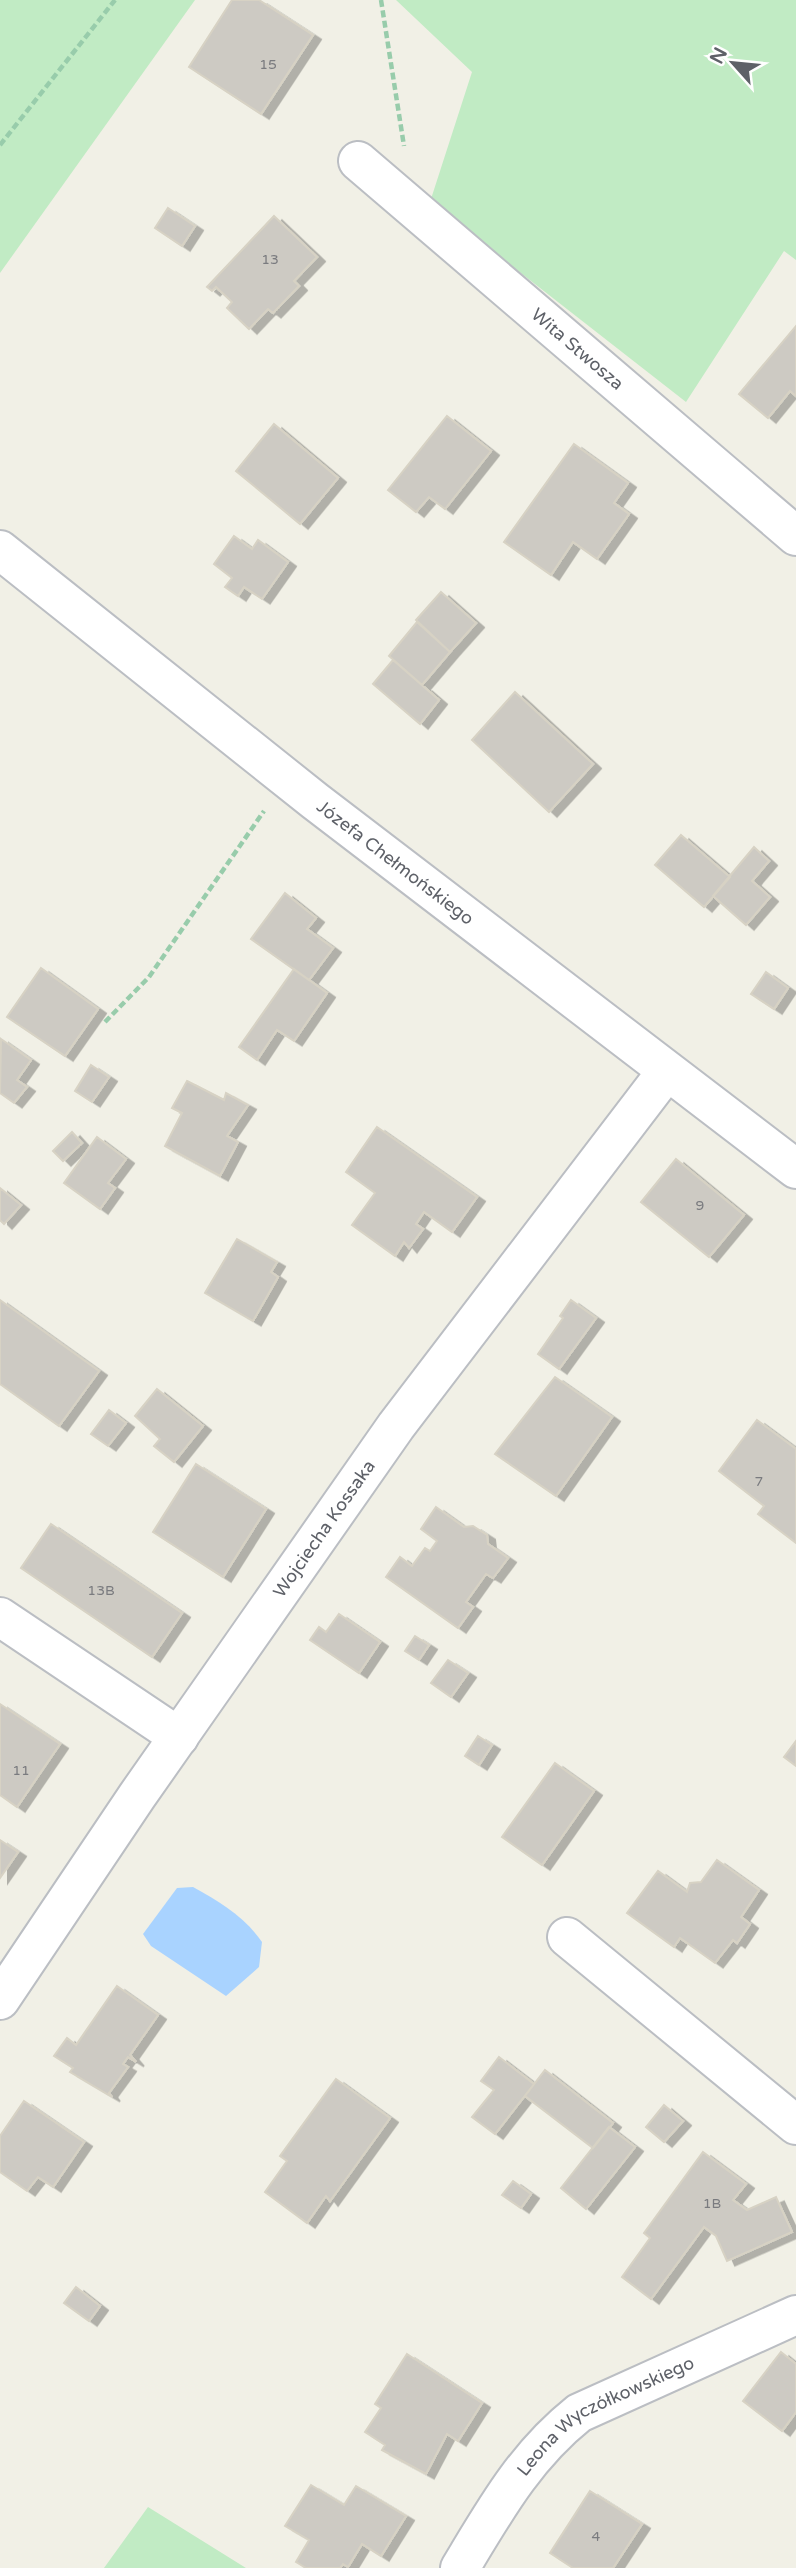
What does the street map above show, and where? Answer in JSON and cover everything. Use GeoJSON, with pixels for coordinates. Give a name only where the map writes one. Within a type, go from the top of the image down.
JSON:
{"type":"FeatureCollection","features":[{"type":"Feature","properties":{"kind":"street","name":"Wita Stwosza"},"geometry":{"type":"LineString","coordinates":[[358,161],[796,536]]}},
{"type":"Feature","properties":{"kind":"street","name":"Józefa Chełmońskiego"},"geometry":{"type":"LineString","coordinates":[[0,550],[286,778],[796,1169]]}},
{"type":"Feature","properties":{"kind":"street","name":"Wojciecha Kossaka"},"geometry":{"type":"LineString","coordinates":[[0,2000],[396,1426],[667,1072]]}},
{"type":"Feature","properties":{"kind":"street"},"geometry":{"type":"LineString","coordinates":[[0,1617],[179,1737]]}},
{"type":"Feature","properties":{"kind":"street"},"geometry":{"type":"LineString","coordinates":[[567,1937],[796,2126]]}},
{"type":"Feature","properties":{"kind":"street","name":"Leona Wyczółkowskiego"},"geometry":{"type":"LineString","coordinates":[[460,2568],[507,2491],[548,2438],[579,2413],[796,2315]]}},
{"type":"Feature","properties":{"kind":"path"},"geometry":{"type":"LineString","coordinates":[[0,145],[116,0]]}},
{"type":"Feature","properties":{"kind":"path"},"geometry":{"type":"LineString","coordinates":[[381,0],[405,150]]}},
{"type":"Feature","properties":{"kind":"path"},"geometry":{"type":"LineString","coordinates":[[105,1021],[149,977],[286,778]]}},
{"type":"Feature","properties":{"kind":"green space"},"geometry":{"type":"Polygon","coordinates":[[[0,0],[195,0],[0,273],[0,0]]]}},
{"type":"Feature","properties":{"kind":"green space"},"geometry":{"type":"Polygon","coordinates":[[[396,0],[796,0],[796,260],[784,251],[686,402],[430,202],[472,72],[396,0]]]}},
{"type":"Feature","properties":{"kind":"green space"},"geometry":{"type":"Polygon","coordinates":[[[148,2507],[246,2568],[104,2568],[148,2507]]]}},
{"type":"Feature","properties":{"kind":"water"},"geometry":{"type":"Polygon","coordinates":[[[193,1887],[239,1917],[262,1942],[259,1967],[226,1996],[151,1946],[143,1934],[177,1888],[193,1887]]]}},
{"type":"Feature","properties":{"kind":"building"},"geometry":{"type":"Polygon","coordinates":[[[232,0],[259,0],[313,35],[261,114],[189,67],[232,0]]]}},
{"type":"Feature","properties":{"kind":"building"},"geometry":{"type":"Polygon","coordinates":[[[168,208],[195,226],[182,246],[155,228],[168,208]]]}},
{"type":"Feature","properties":{"kind":"building"},"geometry":{"type":"Polygon","coordinates":[[[274,216],[317,257],[294,281],[299,286],[273,313],[268,309],[249,329],[227,308],[232,302],[216,287],[212,291],[207,287],[274,216]]]}},
{"type":"Feature","properties":{"kind":"building"},"geometry":{"type":"Polygon","coordinates":[[[796,326],[796,396],[790,391],[768,418],[739,394],[796,326]]]}},
{"type":"Feature","properties":{"kind":"building"},"geometry":{"type":"Polygon","coordinates":[[[447,416],[491,451],[445,509],[429,497],[416,512],[388,490],[447,416]]]}},
{"type":"Feature","properties":{"kind":"building"},"geometry":{"type":"Polygon","coordinates":[[[274,424],[338,478],[300,524],[236,471],[274,424]]]}},
{"type":"Feature","properties":{"kind":"building"},"geometry":{"type":"Polygon","coordinates":[[[574,444],[628,483],[614,503],[629,514],[597,559],[573,542],[551,575],[504,542],[574,444]]]}},
{"type":"Feature","properties":{"kind":"building"},"geometry":{"type":"Polygon","coordinates":[[[234,536],[252,549],[258,540],[288,562],[262,599],[244,587],[238,596],[225,587],[232,578],[214,564],[234,536]]]}},
{"type":"Feature","properties":{"kind":"building"},"geometry":{"type":"Polygon","coordinates":[[[441,592],[476,623],[450,652],[416,620],[441,592]]]}},
{"type":"Feature","properties":{"kind":"building"},"geometry":{"type":"Polygon","coordinates":[[[417,622],[450,652],[422,685],[389,656],[417,622]]]}},
{"type":"Feature","properties":{"kind":"building"},"geometry":{"type":"Polygon","coordinates":[[[393,660],[439,700],[420,724],[373,684],[393,660]]]}},
{"type":"Feature","properties":{"kind":"building"},"geometry":{"type":"Polygon","coordinates":[[[515,692],[593,764],[549,812],[472,740],[515,692]]]}},
{"type":"Feature","properties":{"kind":"building"},"geometry":{"type":"Polygon","coordinates":[[[681,835],[730,877],[704,907],[655,865],[681,835]]]}},
{"type":"Feature","properties":{"kind":"building"},"geometry":{"type":"Polygon","coordinates":[[[754,847],[769,861],[752,881],[770,897],[746,925],[713,896],[754,847]]]}},
{"type":"Feature","properties":{"kind":"building"},"geometry":{"type":"Polygon","coordinates":[[[285,893],[316,918],[307,929],[333,948],[309,980],[251,939],[285,893]]]}},
{"type":"Feature","properties":{"kind":"building"},"geometry":{"type":"Polygon","coordinates":[[[41,968],[98,1009],[65,1056],[7,1017],[41,968]]]}},
{"type":"Feature","properties":{"kind":"building"},"geometry":{"type":"Polygon","coordinates":[[[294,969],[327,993],[294,1041],[277,1030],[257,1060],[239,1047],[294,969]]]}},
{"type":"Feature","properties":{"kind":"building"},"geometry":{"type":"Polygon","coordinates":[[[766,972],[788,988],[774,1009],[751,994],[766,972]]]}},
{"type":"Feature","properties":{"kind":"building"},"geometry":{"type":"Polygon","coordinates":[[[1,1039],[31,1060],[17,1080],[27,1087],[14,1103],[0,1093],[1,1039]]]}},
{"type":"Feature","properties":{"kind":"building"},"geometry":{"type":"Polygon","coordinates":[[[91,1065],[109,1077],[92,1102],[75,1091],[91,1065]]]}},
{"type":"Feature","properties":{"kind":"building"},"geometry":{"type":"Polygon","coordinates":[[[187,1081],[224,1100],[226,1093],[248,1105],[227,1136],[238,1142],[220,1176],[165,1146],[182,1113],[172,1108],[187,1081]]]}},
{"type":"Feature","properties":{"kind":"building"},"geometry":{"type":"Polygon","coordinates":[[[377,1127],[477,1197],[452,1232],[424,1212],[416,1224],[423,1229],[409,1248],[404,1242],[395,1256],[352,1225],[375,1193],[346,1172],[377,1127]]]}},
{"type":"Feature","properties":{"kind":"building"},"geometry":{"type":"Polygon","coordinates":[[[72,1132],[82,1143],[63,1161],[53,1151],[72,1132]]]}},
{"type":"Feature","properties":{"kind":"building"},"geometry":{"type":"Polygon","coordinates":[[[97,1137],[126,1159],[108,1183],[115,1188],[100,1209],[64,1183],[97,1137]]]}},
{"type":"Feature","properties":{"kind":"building"},"geometry":{"type":"Polygon","coordinates":[[[676,1159],[744,1215],[709,1257],[641,1202],[676,1159]]]}},
{"type":"Feature","properties":{"kind":"building"},"geometry":{"type":"Polygon","coordinates":[[[0,1188],[21,1205],[4,1224],[0,1220],[0,1188]]]}},
{"type":"Feature","properties":{"kind":"building"},"geometry":{"type":"Polygon","coordinates":[[[237,1239],[277,1262],[271,1272],[278,1277],[253,1321],[205,1293],[237,1239]]]}},
{"type":"Feature","properties":{"kind":"building"},"geometry":{"type":"Polygon","coordinates":[[[0,1300],[99,1371],[59,1426],[0,1384],[0,1300]]]}},
{"type":"Feature","properties":{"kind":"building"},"geometry":{"type":"Polygon","coordinates":[[[571,1300],[596,1318],[559,1369],[538,1354],[563,1318],[560,1316],[571,1300]]]}},
{"type":"Feature","properties":{"kind":"building"},"geometry":{"type":"Polygon","coordinates":[[[555,1377],[612,1417],[556,1496],[495,1454],[555,1377]]]}},
{"type":"Feature","properties":{"kind":"building"},"geometry":{"type":"Polygon","coordinates":[[[157,1389],[203,1426],[174,1462],[154,1446],[160,1439],[135,1416],[157,1389]]]}},
{"type":"Feature","properties":{"kind":"building"},"geometry":{"type":"Polygon","coordinates":[[[109,1410],[126,1423],[108,1446],[91,1434],[109,1410]]]}},
{"type":"Feature","properties":{"kind":"building"},"geometry":{"type":"Polygon","coordinates":[[[757,1420],[796,1449],[796,1543],[758,1514],[764,1506],[719,1471],[757,1420]]]}},
{"type":"Feature","properties":{"kind":"building"},"geometry":{"type":"Polygon","coordinates":[[[196,1464],[266,1509],[223,1577],[153,1532],[196,1464]]]}},
{"type":"Feature","properties":{"kind":"building"},"geometry":{"type":"Polygon","coordinates":[[[436,1507],[464,1527],[473,1526],[487,1535],[488,1544],[508,1558],[493,1578],[486,1574],[466,1602],[473,1607],[458,1628],[386,1577],[400,1557],[412,1566],[425,1548],[430,1551],[437,1541],[421,1529],[436,1507]]]}},
{"type":"Feature","properties":{"kind":"building"},"geometry":{"type":"Polygon","coordinates":[[[51,1524],[182,1613],[152,1657],[21,1568],[51,1524]]]}},
{"type":"Feature","properties":{"kind":"building"},"geometry":{"type":"Polygon","coordinates":[[[339,1614],[380,1642],[359,1673],[310,1640],[319,1627],[326,1632],[339,1614]]]}},
{"type":"Feature","properties":{"kind":"building"},"geometry":{"type":"Polygon","coordinates":[[[415,1636],[429,1645],[419,1660],[405,1651],[415,1636]]]}},
{"type":"Feature","properties":{"kind":"building"},"geometry":{"type":"Polygon","coordinates":[[[448,1660],[468,1673],[451,1697],[431,1683],[448,1660]]]}},
{"type":"Feature","properties":{"kind":"building"},"geometry":{"type":"Polygon","coordinates":[[[0,1704],[60,1744],[17,1807],[0,1795],[0,1704]]]}},
{"type":"Feature","properties":{"kind":"building"},"geometry":{"type":"Polygon","coordinates":[[[478,1736],[492,1745],[479,1765],[465,1756],[478,1736]]]}},
{"type":"Feature","properties":{"kind":"building"},"geometry":{"type":"Polygon","coordinates":[[[796,1741],[796,1766],[784,1757],[796,1741]]]}},
{"type":"Feature","properties":{"kind":"building"},"geometry":{"type":"Polygon","coordinates":[[[555,1763],[594,1791],[542,1865],[502,1837],[555,1763]]]}},
{"type":"Feature","properties":{"kind":"building"},"geometry":{"type":"Polygon","coordinates":[[[0,1840],[18,1852],[0,1878],[0,1840]]]}},
{"type":"Feature","properties":{"kind":"building"},"geometry":{"type":"Polygon","coordinates":[[[717,1860],[759,1890],[741,1917],[750,1924],[737,1943],[733,1940],[715,1963],[680,1938],[674,1947],[627,1913],[658,1871],[687,1892],[690,1883],[701,1882],[717,1860]]]}},
{"type":"Feature","properties":{"kind":"building"},"geometry":{"type":"Polygon","coordinates":[[[117,1986],[158,2015],[130,2055],[136,2062],[128,2057],[123,2064],[128,2067],[109,2093],[112,2097],[70,2072],[73,2068],[54,2056],[67,2038],[76,2045],[117,1986]]]}},
{"type":"Feature","properties":{"kind":"building"},"geometry":{"type":"Polygon","coordinates":[[[499,2057],[534,2084],[495,2134],[472,2117],[494,2090],[481,2081],[499,2057]]]}},
{"type":"Feature","properties":{"kind":"building"},"geometry":{"type":"Polygon","coordinates":[[[545,2070],[613,2123],[593,2148],[525,2096],[545,2070]]]}},
{"type":"Feature","properties":{"kind":"building"},"geometry":{"type":"Polygon","coordinates":[[[336,2079],[390,2118],[330,2201],[326,2196],[307,2223],[265,2192],[287,2161],[280,2156],[336,2079]]]}},
{"type":"Feature","properties":{"kind":"building"},"geometry":{"type":"Polygon","coordinates":[[[24,2101],[84,2142],[53,2187],[38,2177],[27,2191],[0,2172],[0,2136],[24,2101]]]}},
{"type":"Feature","properties":{"kind":"building"},"geometry":{"type":"Polygon","coordinates":[[[664,2105],[683,2121],[664,2142],[646,2127],[664,2105]]]}},
{"type":"Feature","properties":{"kind":"building"},"geometry":{"type":"Polygon","coordinates":[[[609,2127],[635,2147],[586,2209],[561,2188],[609,2127]]]}},
{"type":"Feature","properties":{"kind":"building"},"geometry":{"type":"Polygon","coordinates":[[[703,2152],[746,2184],[733,2200],[747,2210],[776,2197],[792,2232],[727,2261],[716,2236],[704,2227],[651,2299],[622,2277],[650,2238],[644,2233],[703,2152]]]}},
{"type":"Feature","properties":{"kind":"building"},"geometry":{"type":"Polygon","coordinates":[[[513,2181],[531,2194],[521,2208],[502,2195],[513,2181]]]}},
{"type":"Feature","properties":{"kind":"building"},"geometry":{"type":"Polygon","coordinates":[[[76,2287],[100,2306],[89,2321],[64,2303],[76,2287]]]}},
{"type":"Feature","properties":{"kind":"building"},"geometry":{"type":"Polygon","coordinates":[[[781,2352],[796,2364],[796,2412],[782,2431],[743,2401],[781,2352]]]}},
{"type":"Feature","properties":{"kind":"building"},"geometry":{"type":"Polygon","coordinates":[[[407,2354],[482,2403],[458,2441],[447,2434],[426,2474],[382,2450],[385,2445],[365,2432],[381,2408],[375,2404],[407,2354]]]}},
{"type":"Feature","properties":{"kind":"building"},"geometry":{"type":"Polygon","coordinates":[[[311,2485],[344,2505],[356,2486],[406,2516],[381,2556],[362,2544],[348,2567],[343,2564],[340,2568],[306,2568],[296,2562],[309,2540],[285,2526],[311,2485]]]}},
{"type":"Feature","properties":{"kind":"building"},"geometry":{"type":"Polygon","coordinates":[[[590,2491],[642,2524],[613,2568],[573,2568],[550,2553],[590,2491]]]}}]}
